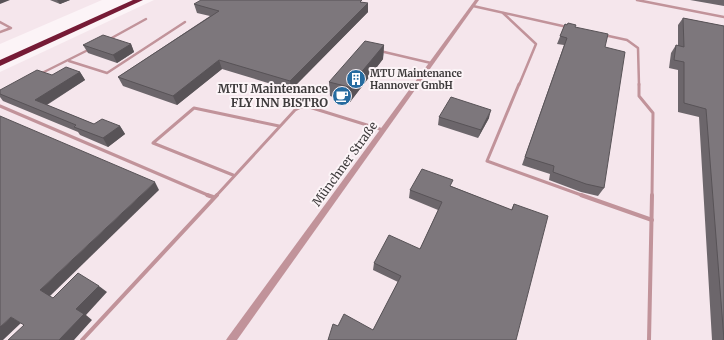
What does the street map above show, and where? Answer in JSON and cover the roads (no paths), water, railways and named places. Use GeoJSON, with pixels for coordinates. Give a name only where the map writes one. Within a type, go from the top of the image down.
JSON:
{"type":"FeatureCollection","features":[{"type":"Feature","properties":{"kind":"highway"},"geometry":{"type":"LineString","coordinates":[[0,56],[125,0]]}},
{"type":"Feature","properties":{"kind":"highway"},"geometry":{"type":"LineString","coordinates":[[0,63],[139,0]]}},
{"type":"Feature","properties":{"kind":"street","name":"Münchner Straße"},"geometry":{"type":"LineString","coordinates":[[231,340],[475,3]]}},
{"type":"Feature","properties":{"kind":"lane"},"geometry":{"type":"LineString","coordinates":[[637,0],[724,17]]}},
{"type":"Feature","properties":{"kind":"lane"},"geometry":{"type":"LineString","coordinates":[[475,3],[502,12],[572,28]]}},
{"type":"Feature","properties":{"kind":"lane"},"geometry":{"type":"LineString","coordinates":[[502,12],[536,44],[487,161],[652,220]]}},
{"type":"Feature","properties":{"kind":"lane"},"geometry":{"type":"LineString","coordinates":[[104,43],[146,19]]}},
{"type":"Feature","properties":{"kind":"lane"},"geometry":{"type":"LineString","coordinates":[[0,22],[10,28],[0,32]]}},
{"type":"Feature","properties":{"kind":"lane"},"geometry":{"type":"LineString","coordinates":[[69,61],[106,73],[185,22]]}},
{"type":"Feature","properties":{"kind":"lane"},"geometry":{"type":"LineString","coordinates":[[596,33],[627,40],[638,48],[639,96],[653,113],[649,340]]}},
{"type":"Feature","properties":{"kind":"lane"},"geometry":{"type":"LineString","coordinates":[[32,77],[69,61],[97,46]]}},
{"type":"Feature","properties":{"kind":"lane"},"geometry":{"type":"LineString","coordinates":[[376,50],[431,63]]}},
{"type":"Feature","properties":{"kind":"lane"},"geometry":{"type":"LineString","coordinates":[[0,106],[212,198]]}},
{"type":"Feature","properties":{"kind":"lane"},"geometry":{"type":"LineString","coordinates":[[82,340],[294,110],[301,107],[309,107],[383,130]]}},
{"type":"Feature","properties":{"kind":"lane"},"geometry":{"type":"LineString","coordinates":[[233,175],[153,143],[194,108],[279,126]]}},
{"type":"Feature","properties":{"kind":"place","name":"MTU Maintenance Hannover GmbH"},"geometry":{"type":"Point","coordinates":[356,79]}},
{"type":"Feature","properties":{"kind":"place","name":"MTU Maintenance FLY INN BISTRO"},"geometry":{"type":"Point","coordinates":[342,96]}}]}
